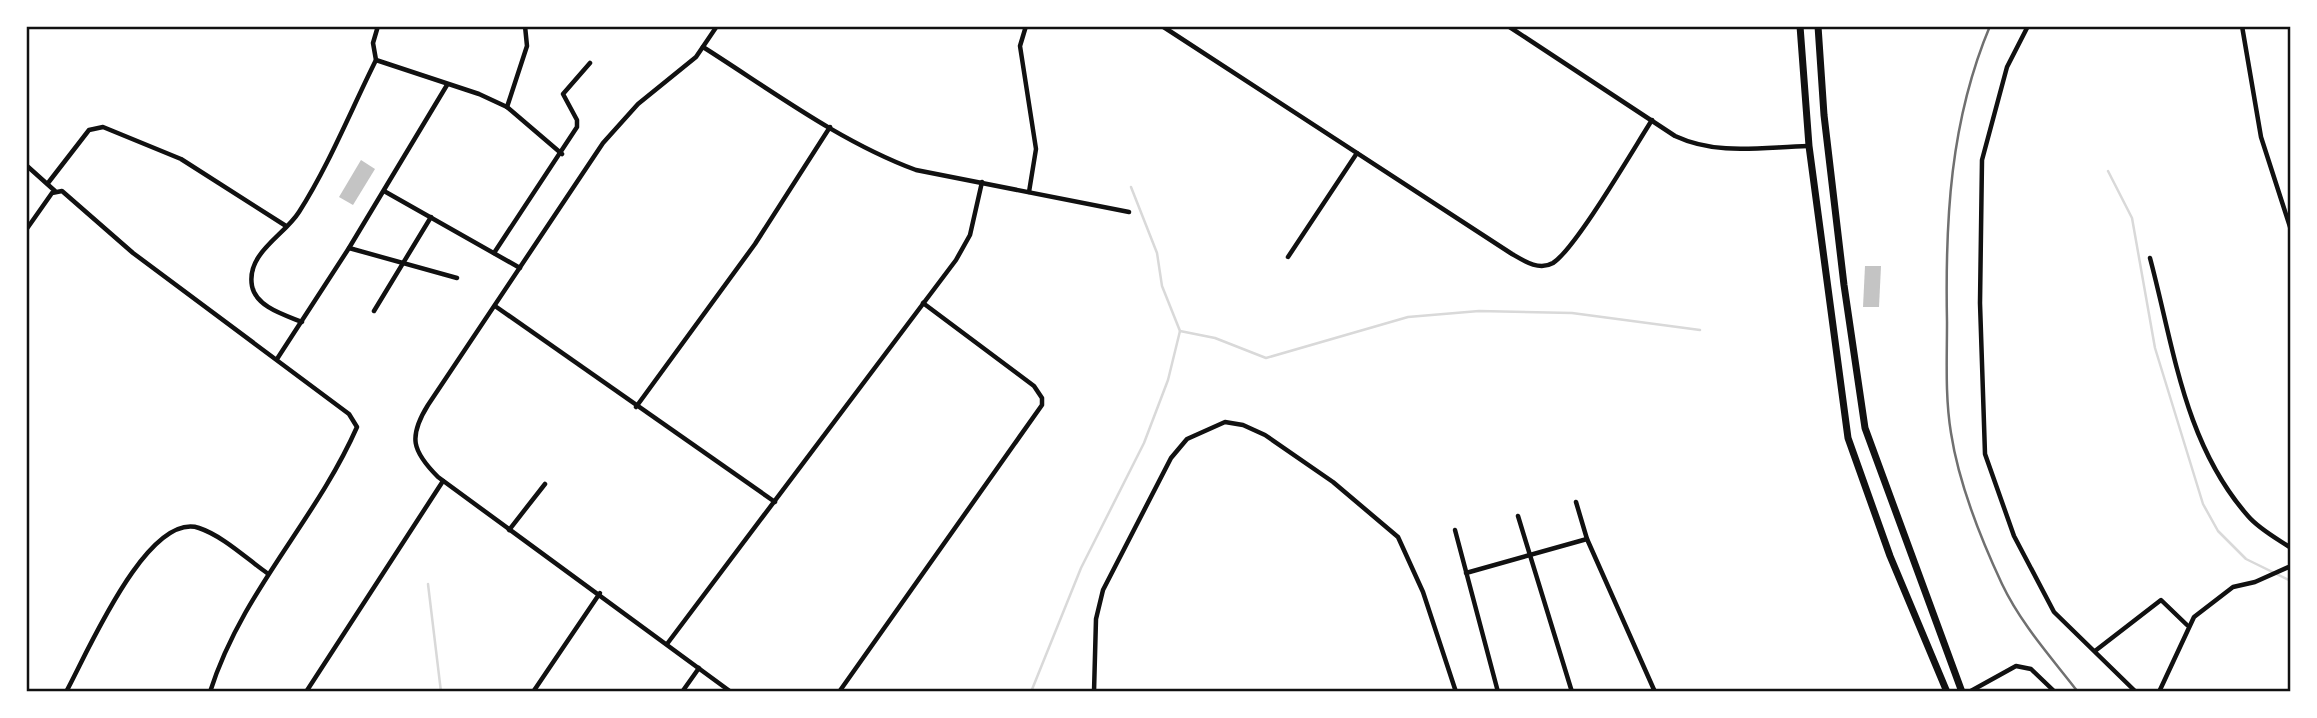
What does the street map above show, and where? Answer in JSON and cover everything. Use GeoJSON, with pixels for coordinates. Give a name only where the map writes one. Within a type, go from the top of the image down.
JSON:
{"type":"FeatureCollection","features":[{"type":"Feature","properties":{"kind":"main road"},"geometry":{"type":"LineString","coordinates":[[1800,26],[1809,146],[1838,383],[1850,446],[1890,556],[1947,692]]}},
{"type":"Feature","properties":{"kind":"main road"},"geometry":{"type":"LineString","coordinates":[[1818,26],[1824,115],[1844,285],[1865,428],[1962,692]]}},
{"type":"Feature","properties":{"kind":"main road"},"geometry":{"type":"LineString","coordinates":[[1827,285],[1844,285]]}},
{"type":"Feature","properties":{"kind":"street"},"geometry":{"type":"LineString","coordinates":[[302,322],[261,302],[253,292],[251,283],[256,260],[298,215],[376,60],[373,43],[378,26]]}},
{"type":"Feature","properties":{"kind":"street"},"geometry":{"type":"LineString","coordinates":[[507,107],[527,46],[525,26]]}},
{"type":"Feature","properties":{"kind":"street"},"geometry":{"type":"LineString","coordinates":[[717,26],[686,67],[620,121],[428,405],[416,431],[416,453],[443,481],[600,593],[731,692]]}},
{"type":"Feature","properties":{"kind":"street"},"geometry":{"type":"LineString","coordinates":[[1026,26],[1021,55],[1036,149],[1029,192]]}},
{"type":"Feature","properties":{"kind":"street"},"geometry":{"type":"LineString","coordinates":[[1162,26],[1512,254],[1543,266],[1554,262],[1573,239],[1652,120]]}},
{"type":"Feature","properties":{"kind":"street"},"geometry":{"type":"LineString","coordinates":[[1508,26],[1675,136],[1715,149],[1809,146]]}},
{"type":"Feature","properties":{"kind":"street"},"geometry":{"type":"LineString","coordinates":[[2028,26],[2007,67],[1982,160],[1980,303],[1984,442],[1995,489],[2023,556],[2054,612],[2136,692]]}},
{"type":"Feature","properties":{"kind":"street"},"geometry":{"type":"LineString","coordinates":[[2242,26],[2267,163],[2291,230]]}},
{"type":"Feature","properties":{"kind":"street"},"geometry":{"type":"LineString","coordinates":[[703,47],[830,127],[872,151],[916,170],[1129,212]]}},
{"type":"Feature","properties":{"kind":"street"},"geometry":{"type":"LineString","coordinates":[[376,60],[479,94],[507,107],[562,154]]}},
{"type":"Feature","properties":{"kind":"street"},"geometry":{"type":"LineString","coordinates":[[494,253],[578,127],[563,94],[590,63]]}},
{"type":"Feature","properties":{"kind":"street"},"geometry":{"type":"LineString","coordinates":[[277,359],[349,248],[447,85]]}},
{"type":"Feature","properties":{"kind":"street"},"geometry":{"type":"LineString","coordinates":[[48,183],[87,132],[95,127],[103,127],[181,159],[286,226]]}},
{"type":"Feature","properties":{"kind":"street"},"geometry":{"type":"LineString","coordinates":[[636,407],[789,195],[830,127]]}},
{"type":"Feature","properties":{"kind":"street"},"geometry":{"type":"LineString","coordinates":[[1288,257],[1357,153]]}},
{"type":"Feature","properties":{"kind":"street"},"geometry":{"type":"LineString","coordinates":[[26,165],[55,191],[62,191],[133,253],[349,414],[357,427],[324,490],[267,573],[232,632],[210,692]]}},
{"type":"Feature","properties":{"kind":"street"},"geometry":{"type":"LineString","coordinates":[[667,644],[964,247],[974,223],[982,182]]}},
{"type":"Feature","properties":{"kind":"street"},"geometry":{"type":"LineString","coordinates":[[26,230],[55,191]]}},
{"type":"Feature","properties":{"kind":"street"},"geometry":{"type":"LineString","coordinates":[[384,191],[520,268]]}},
{"type":"Feature","properties":{"kind":"street"},"geometry":{"type":"LineString","coordinates":[[374,311],[431,217]]}},
{"type":"Feature","properties":{"kind":"street"},"geometry":{"type":"LineString","coordinates":[[349,248],[457,278]]}},
{"type":"Feature","properties":{"kind":"street"},"geometry":{"type":"LineString","coordinates":[[2150,258],[2178,381],[2208,456],[2248,517],[2291,548]]}},
{"type":"Feature","properties":{"kind":"street"},"geometry":{"type":"LineString","coordinates":[[839,692],[1042,405],[1042,398],[1034,386],[923,303]]}},
{"type":"Feature","properties":{"kind":"street"},"geometry":{"type":"LineString","coordinates":[[495,306],[775,502]]}},
{"type":"Feature","properties":{"kind":"street"},"geometry":{"type":"LineString","coordinates":[[1094,692],[1096,619],[1103,590],[1171,458],[1187,439],[1225,422],[1244,425],[1265,435],[1333,482],[1398,537],[1423,592],[1457,692]]}},
{"type":"Feature","properties":{"kind":"street"},"geometry":{"type":"LineString","coordinates":[[306,692],[443,481]]}},
{"type":"Feature","properties":{"kind":"street"},"geometry":{"type":"LineString","coordinates":[[509,530],[545,484]]}},
{"type":"Feature","properties":{"kind":"street"},"geometry":{"type":"LineString","coordinates":[[1576,502],[1587,539],[1655,692]]}},
{"type":"Feature","properties":{"kind":"street"},"geometry":{"type":"LineString","coordinates":[[1518,516],[1572,692]]}},
{"type":"Feature","properties":{"kind":"street"},"geometry":{"type":"LineString","coordinates":[[66,692],[126,581],[160,540],[176,530],[199,528],[267,573]]}},
{"type":"Feature","properties":{"kind":"street"},"geometry":{"type":"LineString","coordinates":[[1455,530],[1498,692]]}},
{"type":"Feature","properties":{"kind":"street"},"geometry":{"type":"LineString","coordinates":[[1466,573],[1530,558],[1587,539]]}},
{"type":"Feature","properties":{"kind":"street"},"geometry":{"type":"LineString","coordinates":[[2159,692],[2187,625],[2234,587],[2255,582],[2291,566]]}},
{"type":"Feature","properties":{"kind":"street"},"geometry":{"type":"LineString","coordinates":[[533,692],[600,593]]}},
{"type":"Feature","properties":{"kind":"street"},"geometry":{"type":"LineString","coordinates":[[2095,651],[2161,600],[2187,625]]}},
{"type":"Feature","properties":{"kind":"street"},"geometry":{"type":"LineString","coordinates":[[1969,692],[2016,666],[2031,669],[2055,692]]}},
{"type":"Feature","properties":{"kind":"street"},"geometry":{"type":"LineString","coordinates":[[682,692],[699,668]]}},
{"type":"Feature","properties":{"kind":"building"},"geometry":{"type":"Polygon","coordinates":[[[361,160],[375,169],[353,205],[339,197],[361,160]]]}},
{"type":"Feature","properties":{"kind":"building"},"geometry":{"type":"Polygon","coordinates":[[[1865,266],[1881,266],[1879,307],[1863,307],[1865,266]]]}},
{"type":"Feature","properties":{"kind":"waterway"},"geometry":{"type":"LineString","coordinates":[[2108,171],[2132,218],[2155,348],[2203,504],[2218,531],[2246,559],[2291,581]]}},
{"type":"Feature","properties":{"kind":"waterway"},"geometry":{"type":"LineString","coordinates":[[1031,692],[1081,568],[1144,443],[1168,380],[1180,331],[1162,286],[1157,253],[1131,187]]}},
{"type":"Feature","properties":{"kind":"waterway"},"geometry":{"type":"LineString","coordinates":[[1180,331],[1215,338],[1266,358],[1408,317],[1479,311],[1572,313],[1700,330]]}},
{"type":"Feature","properties":{"kind":"waterway"},"geometry":{"type":"LineString","coordinates":[[428,584],[441,692]]}},
{"type":"Feature","properties":{"kind":"railway"},"geometry":{"type":"LineString","coordinates":[[1990,26],[1966,98],[1958,135],[1949,209],[1949,419],[1965,491],[2002,584],[2027,627],[2078,692]]}}]}
